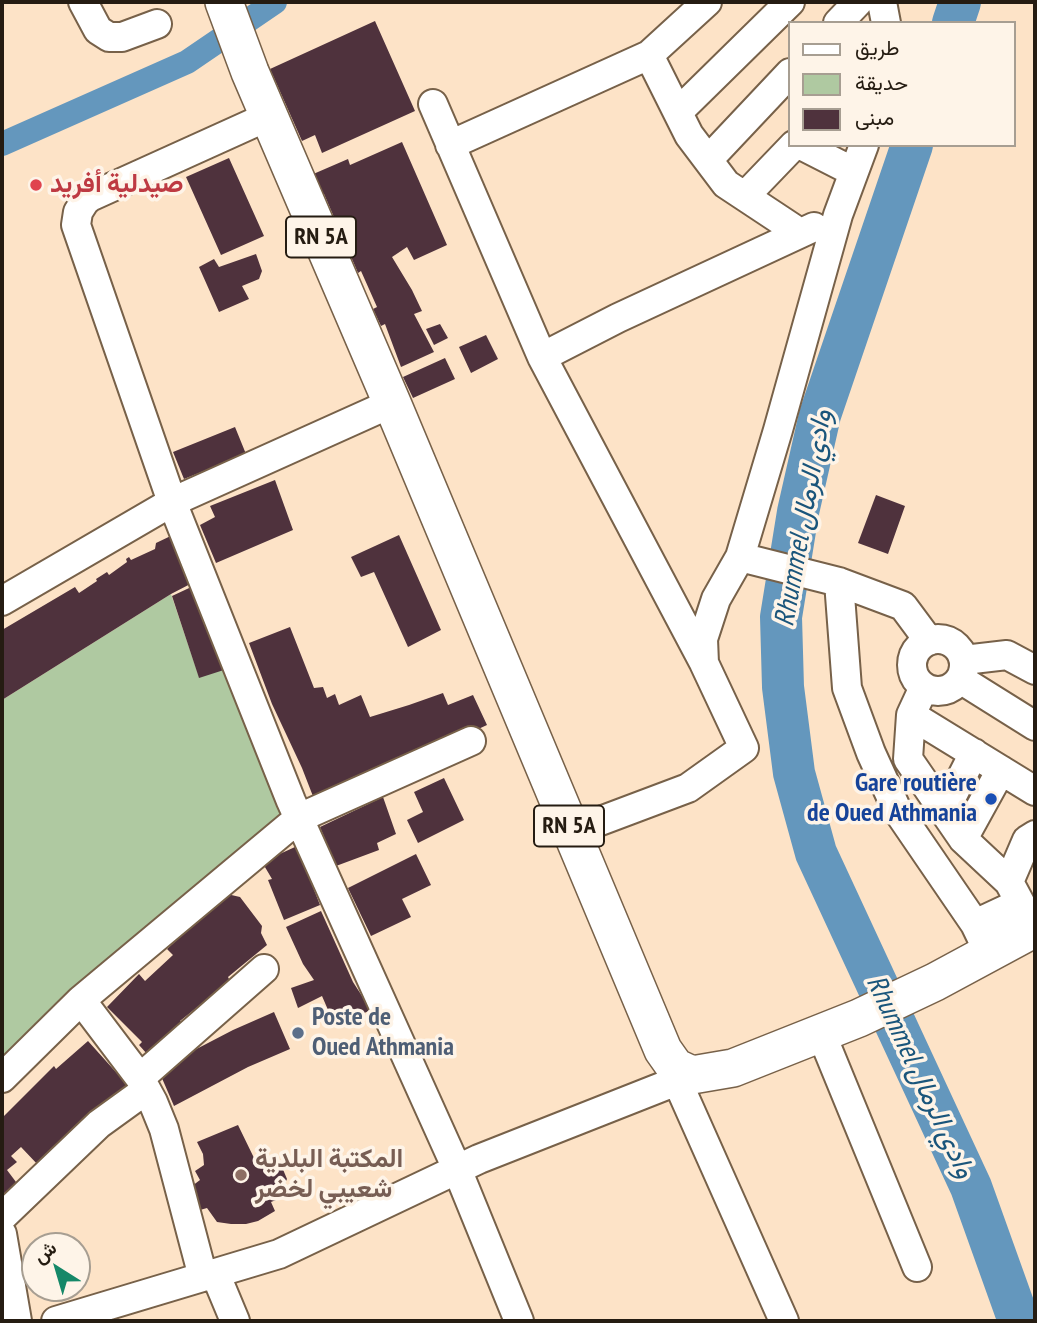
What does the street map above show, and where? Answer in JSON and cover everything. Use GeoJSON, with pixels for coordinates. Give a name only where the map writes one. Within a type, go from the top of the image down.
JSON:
{"type":"FeatureCollection","features":[{"type":"Feature","properties":{"kind":"main road","name":"RN 5A"},"geometry":{"type":"LineString","coordinates":[[224,2],[250,72],[571,832],[677,1068]]}},
{"type":"Feature","properties":{"kind":"main road"},"geometry":{"type":"LineString","coordinates":[[677,1068],[733,1068],[859,1018],[935,982],[982,939],[1025,911]]}},
{"type":"Feature","properties":{"kind":"street"},"geometry":{"type":"LineString","coordinates":[[83,2],[98,30],[109,37],[122,37],[157,24]]}},
{"type":"Feature","properties":{"kind":"street"},"geometry":{"type":"LineString","coordinates":[[450,145],[649,55],[707,2]]}},
{"type":"Feature","properties":{"kind":"street"},"geometry":{"type":"LineString","coordinates":[[678,112],[790,2]]}},
{"type":"Feature","properties":{"kind":"street"},"geometry":{"type":"LineString","coordinates":[[840,21],[858,2]]}},
{"type":"Feature","properties":{"kind":"street"},"geometry":{"type":"LineString","coordinates":[[882,2],[886,21]]}},
{"type":"Feature","properties":{"kind":"street"},"geometry":{"type":"LineString","coordinates":[[649,55],[689,135],[726,184],[800,233]]}},
{"type":"Feature","properties":{"kind":"street"},"geometry":{"type":"LineString","coordinates":[[708,160],[788,75]]}},
{"type":"Feature","properties":{"kind":"street"},"geometry":{"type":"LineString","coordinates":[[433,104],[542,358],[704,663],[744,748],[688,788],[571,832]]}},
{"type":"Feature","properties":{"kind":"street"},"geometry":{"type":"LineString","coordinates":[[269,116],[90,197],[78,212],[76,225],[172,502],[299,818],[457,1169],[519,1321]]}},
{"type":"Feature","properties":{"kind":"street"},"geometry":{"type":"LineString","coordinates":[[745,197],[792,147]]}},
{"type":"Feature","properties":{"kind":"street"},"geometry":{"type":"LineString","coordinates":[[805,147],[854,172]]}},
{"type":"Feature","properties":{"kind":"street"},"geometry":{"type":"LineString","coordinates":[[704,663],[703,639],[716,598],[740,557],[838,215],[863,147]]}},
{"type":"Feature","properties":{"kind":"street"},"geometry":{"type":"LineString","coordinates":[[542,358],[618,318],[838,215]]}},
{"type":"Feature","properties":{"kind":"street"},"geometry":{"type":"LineString","coordinates":[[2,601],[172,502],[392,403]]}},
{"type":"Feature","properties":{"kind":"street"},"geometry":{"type":"LineString","coordinates":[[740,557],[830,580],[903,606],[929,641]]}},
{"type":"Feature","properties":{"kind":"street"},"geometry":{"type":"LineString","coordinates":[[830,580],[847,688],[871,753],[897,810],[982,939]]}},
{"type":"Feature","properties":{"kind":"street"},"geometry":{"type":"LineString","coordinates":[[939,639],[950,642],[959,650],[962,669],[953,687],[934,691],[924,687],[916,679],[912,668],[913,657],[919,648],[929,641],[939,639]]}},
{"type":"Feature","properties":{"kind":"street"},"geometry":{"type":"LineString","coordinates":[[962,669],[1007,655],[1035,670]]}},
{"type":"Feature","properties":{"kind":"street"},"geometry":{"type":"LineString","coordinates":[[962,669],[1035,726]]}},
{"type":"Feature","properties":{"kind":"street"},"geometry":{"type":"LineString","coordinates":[[924,687],[911,715],[908,759],[963,839],[1025,911]]}},
{"type":"Feature","properties":{"kind":"street"},"geometry":{"type":"LineString","coordinates":[[911,715],[1035,791]]}},
{"type":"Feature","properties":{"kind":"street"},"geometry":{"type":"LineString","coordinates":[[2,1078],[80,1000],[299,818],[471,741]]}},
{"type":"Feature","properties":{"kind":"street"},"geometry":{"type":"LineString","coordinates":[[944,812],[974,753]]}},
{"type":"Feature","properties":{"kind":"street"},"geometry":{"type":"LineString","coordinates":[[963,839],[1001,770]]}},
{"type":"Feature","properties":{"kind":"street"},"geometry":{"type":"LineString","coordinates":[[1025,911],[1027,840],[1035,835]]}},
{"type":"Feature","properties":{"kind":"street"},"geometry":{"type":"LineString","coordinates":[[2,1217],[264,969]]}},
{"type":"Feature","properties":{"kind":"street"},"geometry":{"type":"LineString","coordinates":[[80,1000],[143,1084],[153,1102],[164,1129],[209,1275],[236,1321]]}},
{"type":"Feature","properties":{"kind":"street"},"geometry":{"type":"LineString","coordinates":[[821,1033],[917,1267]]}},
{"type":"Feature","properties":{"kind":"street"},"geometry":{"type":"LineString","coordinates":[[59,1321],[279,1254],[677,1068],[784,1321]]}},
{"type":"Feature","properties":{"kind":"street"},"geometry":{"type":"LineString","coordinates":[[2,1234],[17,1321]]}},
{"type":"Feature","properties":{"kind":"green space"},"geometry":{"type":"Polygon","coordinates":[[[171,594],[199,677],[237,665],[291,801],[247,849],[2,1069],[2,700],[171,594]]]}},
{"type":"Feature","properties":{"kind":"building"},"geometry":{"type":"Polygon","coordinates":[[[375,21],[415,111],[322,153],[315,135],[302,141],[270,69],[375,21]]]}},
{"type":"Feature","properties":{"kind":"building"},"geometry":{"type":"Polygon","coordinates":[[[402,142],[447,245],[414,260],[407,247],[392,257],[422,311],[414,314],[434,352],[401,367],[385,324],[381,326],[373,309],[377,307],[361,271],[358,273],[324,194],[320,196],[311,175],[348,159],[350,165],[402,142]]]}},
{"type":"Feature","properties":{"kind":"building"},"geometry":{"type":"Polygon","coordinates":[[[229,158],[264,236],[221,255],[186,177],[229,158]]]}},
{"type":"Feature","properties":{"kind":"building"},"geometry":{"type":"Polygon","coordinates":[[[256,254],[262,271],[259,279],[242,286],[249,299],[219,312],[199,267],[214,259],[219,267],[256,254]]]}},
{"type":"Feature","properties":{"kind":"building"},"geometry":{"type":"Polygon","coordinates":[[[440,324],[448,338],[434,345],[426,329],[440,324]]]}},
{"type":"Feature","properties":{"kind":"building"},"geometry":{"type":"Polygon","coordinates":[[[486,335],[498,359],[471,373],[459,347],[486,335]]]}},
{"type":"Feature","properties":{"kind":"building"},"geometry":{"type":"Polygon","coordinates":[[[445,358],[455,379],[413,398],[403,377],[445,358]]]}},
{"type":"Feature","properties":{"kind":"building"},"geometry":{"type":"Polygon","coordinates":[[[235,427],[246,454],[184,479],[173,452],[235,427]]]}},
{"type":"Feature","properties":{"kind":"building"},"geometry":{"type":"Polygon","coordinates":[[[275,480],[293,530],[216,563],[200,525],[215,517],[210,506],[275,480]]]}},
{"type":"Feature","properties":{"kind":"building"},"geometry":{"type":"Polygon","coordinates":[[[876,495],[905,506],[888,554],[858,543],[876,495]]]}},
{"type":"Feature","properties":{"kind":"building"},"geometry":{"type":"Polygon","coordinates":[[[177,533],[198,580],[171,594],[2,700],[2,630],[75,587],[79,593],[107,572],[109,575],[127,562],[129,557],[131,560],[155,549],[156,543],[177,533]]]}},
{"type":"Feature","properties":{"kind":"building"},"geometry":{"type":"Polygon","coordinates":[[[399,535],[441,630],[408,647],[374,572],[361,577],[351,557],[399,535]]]}},
{"type":"Feature","properties":{"kind":"building"},"geometry":{"type":"Polygon","coordinates":[[[202,582],[230,668],[199,678],[172,596],[202,582]]]}},
{"type":"Feature","properties":{"kind":"building"},"geometry":{"type":"Polygon","coordinates":[[[290,627],[314,688],[323,687],[327,698],[335,694],[339,705],[361,695],[370,717],[443,693],[448,705],[473,695],[487,725],[461,737],[415,750],[351,778],[353,785],[316,804],[272,704],[249,643],[290,627]]]}},
{"type":"Feature","properties":{"kind":"building"},"geometry":{"type":"Polygon","coordinates":[[[444,778],[464,820],[418,843],[407,820],[423,812],[414,792],[444,778]]]}},
{"type":"Feature","properties":{"kind":"building"},"geometry":{"type":"Polygon","coordinates":[[[383,797],[396,834],[377,843],[379,850],[336,866],[320,827],[383,797]]]}},
{"type":"Feature","properties":{"kind":"building"},"geometry":{"type":"Polygon","coordinates":[[[295,847],[320,905],[284,920],[268,880],[272,879],[262,862],[295,847]]]}},
{"type":"Feature","properties":{"kind":"building"},"geometry":{"type":"Polygon","coordinates":[[[416,854],[431,885],[402,899],[411,917],[371,936],[348,888],[416,854]]]}},
{"type":"Feature","properties":{"kind":"building"},"geometry":{"type":"Polygon","coordinates":[[[227,894],[240,897],[262,926],[261,933],[267,945],[228,977],[230,981],[180,1021],[183,1024],[148,1055],[139,1045],[142,1042],[107,1007],[139,974],[145,981],[173,955],[167,949],[227,894]]]}},
{"type":"Feature","properties":{"kind":"building"},"geometry":{"type":"Polygon","coordinates":[[[321,911],[353,982],[371,1010],[335,1026],[322,996],[298,1008],[291,988],[314,980],[303,964],[286,927],[321,911]]]}},
{"type":"Feature","properties":{"kind":"building"},"geometry":{"type":"Polygon","coordinates":[[[274,1012],[290,1049],[248,1067],[174,1106],[158,1069],[274,1012]]]}},
{"type":"Feature","properties":{"kind":"building"},"geometry":{"type":"Polygon","coordinates":[[[88,1041],[132,1090],[39,1166],[21,1147],[11,1156],[17,1162],[7,1170],[22,1190],[2,1207],[2,1118],[54,1066],[56,1069],[88,1041]]]}},
{"type":"Feature","properties":{"kind":"building","name":"المكتبة البلدية شعيبي لخضر"},"geometry":{"type":"Polygon","coordinates":[[[238,1125],[255,1160],[268,1153],[271,1161],[279,1160],[287,1179],[280,1184],[286,1196],[271,1202],[275,1211],[258,1221],[246,1224],[217,1222],[207,1208],[200,1210],[192,1186],[200,1180],[195,1171],[204,1165],[203,1154],[197,1142],[238,1125]]]}},
{"type":"Feature","properties":{"kind":"waterway"},"geometry":{"type":"LineString","coordinates":[[2,144],[187,62],[275,2]]}},
{"type":"Feature","properties":{"kind":"waterway","name":"Rhummel وادي الرمال"},"geometry":{"type":"LineString","coordinates":[[954,21],[960,2]]}},
{"type":"Feature","properties":{"kind":"waterway","name":"Rhummel وادي الرمال"},"geometry":{"type":"LineString","coordinates":[[911,147],[820,415],[798,512],[781,617],[783,687],[794,773],[816,853],[971,1187],[1019,1321]]}},
{"type":"Feature","properties":{"kind":"place","name":"صيدلية أفريد"},"geometry":{"type":"Point","coordinates":[36,185]}},
{"type":"Feature","properties":{"kind":"place","name":"Gare routière de Oued Athmania"},"geometry":{"type":"Point","coordinates":[991,799]}},
{"type":"Feature","properties":{"kind":"place","name":"Poste de Oued Athmania"},"geometry":{"type":"Point","coordinates":[298,1033]}},
{"type":"Feature","properties":{"kind":"place","name":"المكتبة البلدية شعيبي لخضر"},"geometry":{"type":"Point","coordinates":[241,1175]}}]}
